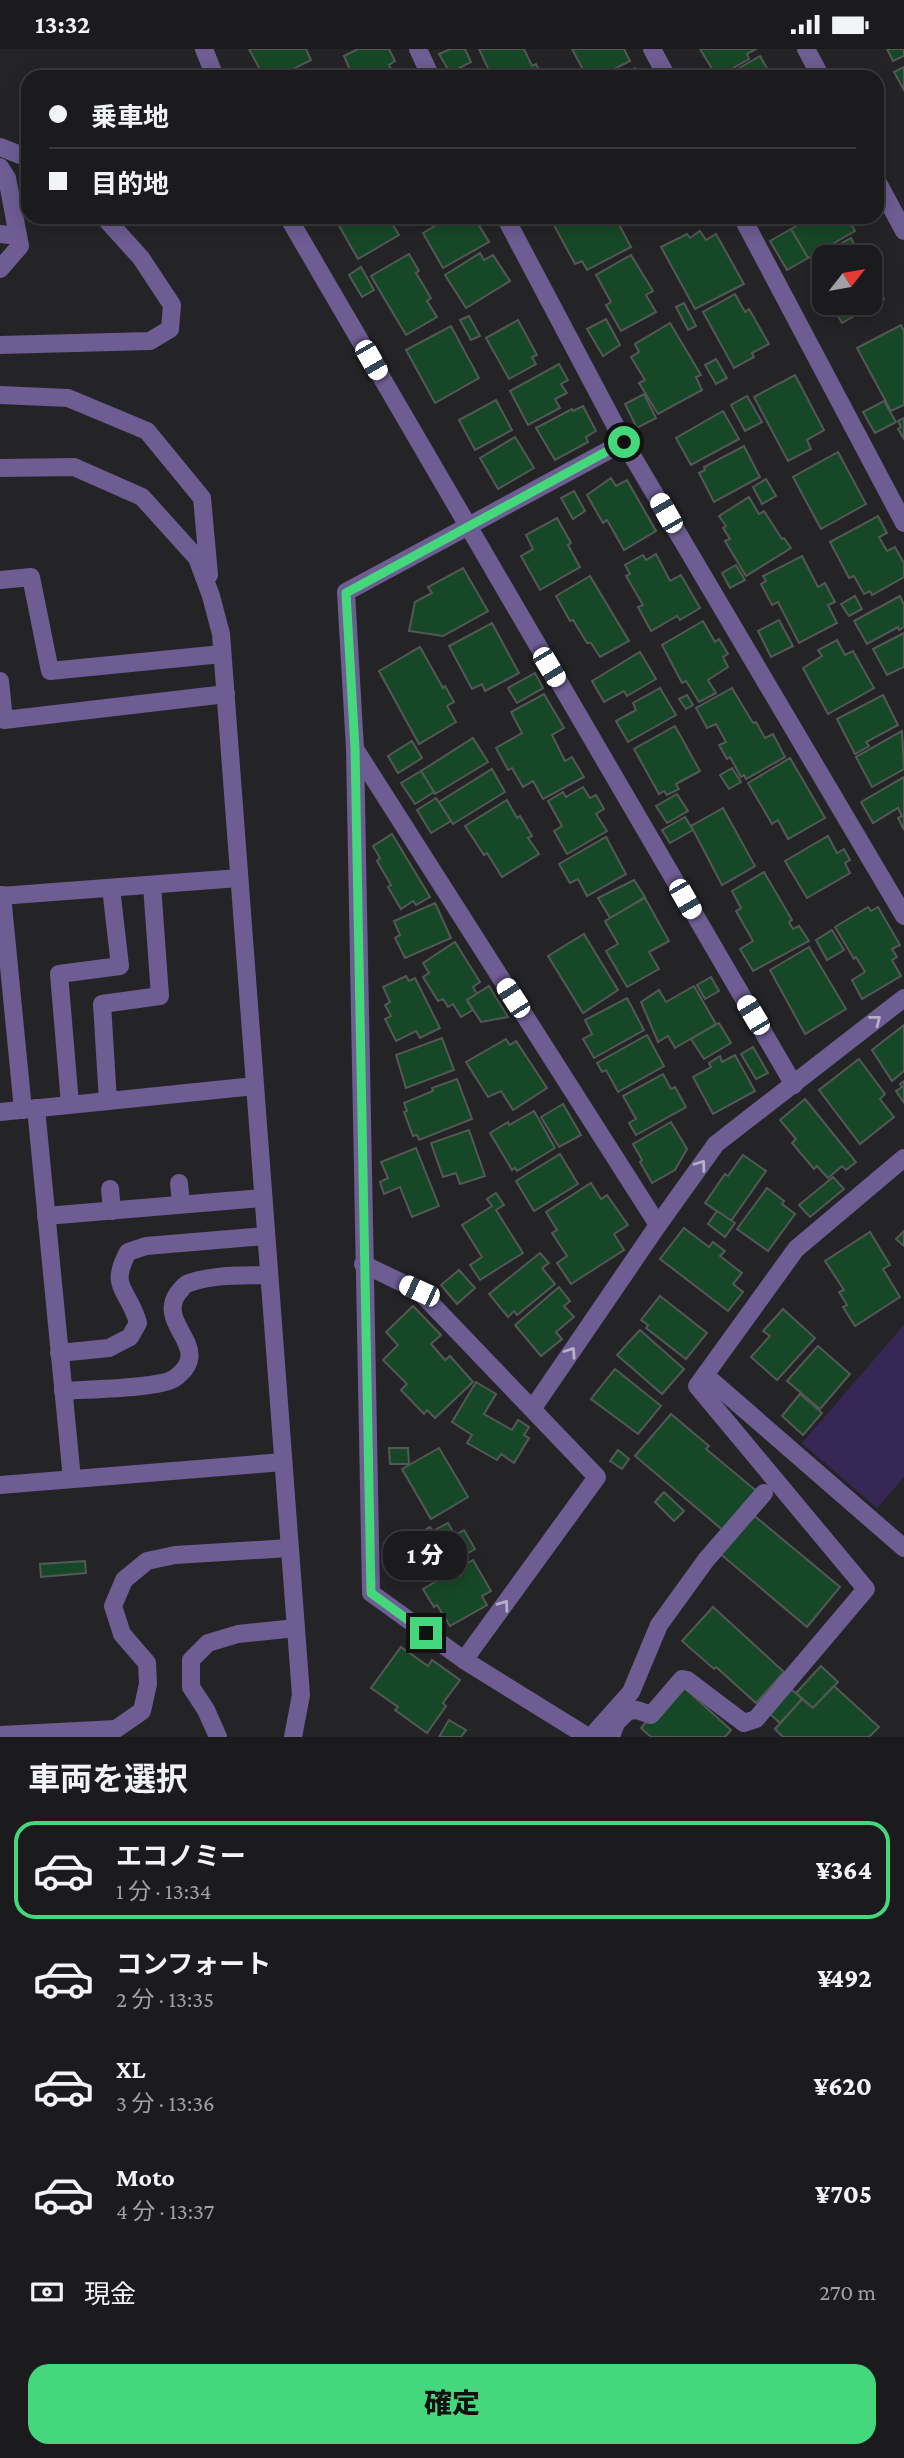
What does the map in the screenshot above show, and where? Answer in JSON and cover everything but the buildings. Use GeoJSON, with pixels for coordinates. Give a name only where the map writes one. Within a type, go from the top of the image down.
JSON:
{"type":"FeatureCollection","features":[{"type":"Feature","properties":{"kind":"street"},"geometry":{"type":"LineString","coordinates":[[204,49],[212,70]]}},
{"type":"Feature","properties":{"kind":"street"},"geometry":{"type":"LineString","coordinates":[[418,49],[428,70]]}},
{"type":"Feature","properties":{"kind":"street"},"geometry":{"type":"LineString","coordinates":[[652,49],[663,70]]}},
{"type":"Feature","properties":{"kind":"street"},"geometry":{"type":"LineString","coordinates":[[806,49],[817,70]]}},
{"type":"Feature","properties":{"kind":"street"},"geometry":{"type":"LineString","coordinates":[[0,147],[21,155]]}},
{"type":"Feature","properties":{"kind":"street"},"geometry":{"type":"LineString","coordinates":[[0,269],[20,246],[9,235],[2,174]]}},
{"type":"Feature","properties":{"kind":"street"},"geometry":{"type":"LineString","coordinates":[[884,194],[904,231]]}},
{"type":"Feature","properties":{"kind":"street"},"geometry":{"type":"LineString","coordinates":[[0,345],[150,341],[170,329],[172,305],[141,258],[110,224]]}},
{"type":"Feature","properties":{"kind":"street"},"geometry":{"type":"LineString","coordinates":[[292,224],[794,1085]]}},
{"type":"Feature","properties":{"kind":"street"},"geometry":{"type":"LineString","coordinates":[[509,224],[624,442],[904,916]]}},
{"type":"Feature","properties":{"kind":"street"},"geometry":{"type":"LineString","coordinates":[[745,224],[904,523]]}},
{"type":"Feature","properties":{"kind":"street"},"geometry":{"type":"LineString","coordinates":[[0,395],[68,398],[147,431],[202,498],[211,596]]}},
{"type":"Feature","properties":{"kind":"street"},"geometry":{"type":"LineString","coordinates":[[624,442],[346,593],[355,749],[371,1593],[464,1660],[589,1737],[631,1692],[659,1625],[706,1560],[764,1493]]}},
{"type":"Feature","properties":{"kind":"street"},"geometry":{"type":"LineString","coordinates":[[0,468],[74,467],[142,497],[197,558],[221,634],[301,1695],[293,1737]]}},
{"type":"Feature","properties":{"kind":"street"},"geometry":{"type":"LineString","coordinates":[[0,580],[31,577],[50,671],[222,654]]}},
{"type":"Feature","properties":{"kind":"street"},"geometry":{"type":"LineString","coordinates":[[0,681],[4,720],[226,694]]}},
{"type":"Feature","properties":{"kind":"street"},"geometry":{"type":"LineString","coordinates":[[355,749],[658,1225]]}},
{"type":"Feature","properties":{"kind":"street"},"geometry":{"type":"LineString","coordinates":[[72,1479],[46,1216],[29,1109],[6,997],[1,895],[239,879]]}},
{"type":"Feature","properties":{"kind":"street"},"geometry":{"type":"LineString","coordinates":[[108,1101],[102,1004],[160,996],[152,885]]}},
{"type":"Feature","properties":{"kind":"street"},"geometry":{"type":"LineString","coordinates":[[70,1104],[59,974],[120,966],[110,888]]}},
{"type":"Feature","properties":{"kind":"street"},"geometry":{"type":"LineString","coordinates":[[533,1408],[716,1144],[904,997]]}},
{"type":"Feature","properties":{"kind":"street"},"geometry":{"type":"LineString","coordinates":[[0,1112],[255,1086]]}},
{"type":"Feature","properties":{"kind":"street"},"geometry":{"type":"LineString","coordinates":[[611,1737],[616,1723],[628,1710],[651,1715],[682,1679],[744,1723],[756,1719],[866,1588],[697,1387],[796,1249],[904,1158]]}},
{"type":"Feature","properties":{"kind":"street"},"geometry":{"type":"LineString","coordinates":[[179,1182],[181,1204]]}},
{"type":"Feature","properties":{"kind":"street"},"geometry":{"type":"LineString","coordinates":[[110,1189],[112,1210]]}},
{"type":"Feature","properties":{"kind":"street"},"geometry":{"type":"LineString","coordinates":[[46,1216],[263,1198]]}},
{"type":"Feature","properties":{"kind":"street"},"geometry":{"type":"LineString","coordinates":[[60,1353],[109,1348],[130,1337],[138,1323],[134,1307],[119,1287],[119,1268],[128,1251],[146,1245],[266,1236]]}},
{"type":"Feature","properties":{"kind":"street"},"geometry":{"type":"LineString","coordinates":[[363,1264],[419,1291],[597,1476],[464,1660]]}},
{"type":"Feature","properties":{"kind":"street"},"geometry":{"type":"LineString","coordinates":[[63,1391],[158,1384],[173,1380],[186,1368],[191,1356],[185,1338],[172,1317],[174,1299],[186,1283],[210,1277],[269,1275]]}},
{"type":"Feature","properties":{"kind":"street"},"geometry":{"type":"LineString","coordinates":[[705,1375],[794,1460],[904,1548]]}},
{"type":"Feature","properties":{"kind":"street"},"geometry":{"type":"LineString","coordinates":[[0,1485],[283,1462]]}},
{"type":"Feature","properties":{"kind":"street"},"geometry":{"type":"LineString","coordinates":[[0,1735],[116,1729],[142,1711],[148,1684],[146,1663],[122,1634],[113,1606],[124,1580],[147,1561],[175,1555],[289,1548]]}},
{"type":"Feature","properties":{"kind":"street"},"geometry":{"type":"LineString","coordinates":[[218,1737],[206,1710],[191,1687],[191,1660],[208,1643],[238,1634],[296,1628]]}},
{"type":"Feature","properties":{"kind":"shaded area"},"geometry":{"type":"Polygon","coordinates":[[[904,1325],[904,1477],[877,1508],[802,1443],[904,1325]]]}},
{"type":"Feature","properties":{"kind":"route"},"geometry":{"type":"LineString","coordinates":[[426,1633],[371,1593],[355,749],[346,593],[624,442]]}}]}
